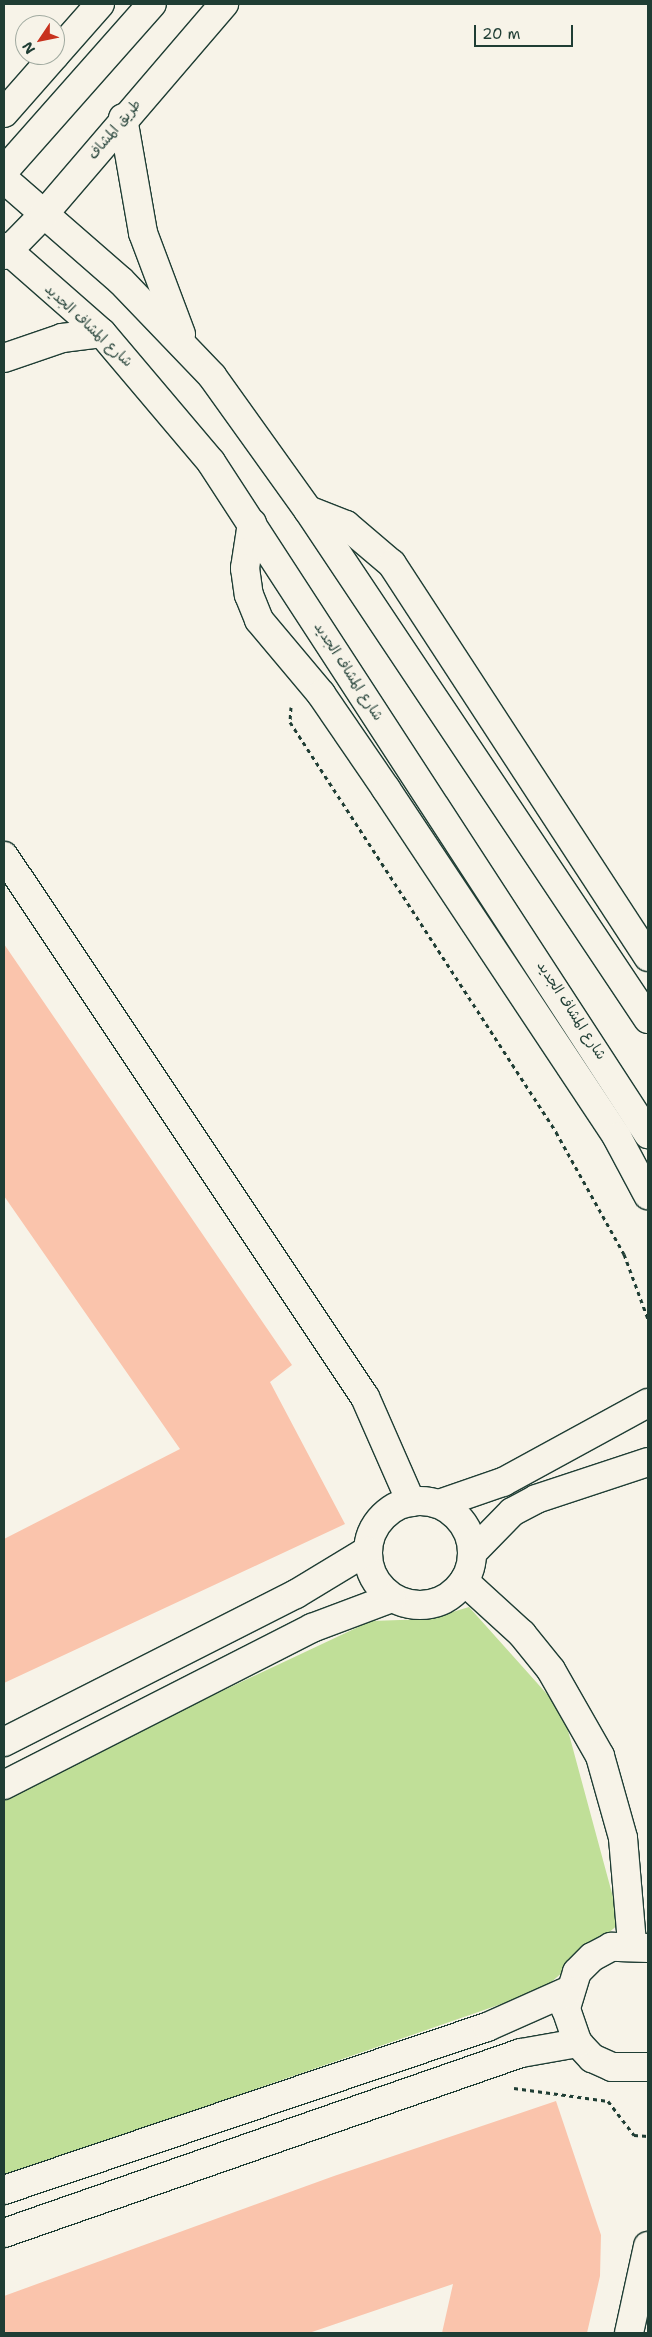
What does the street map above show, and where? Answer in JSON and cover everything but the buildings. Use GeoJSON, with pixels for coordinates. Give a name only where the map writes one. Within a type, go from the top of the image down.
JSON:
{"type":"FeatureCollection","features":[{"type":"Feature","properties":{"kind":"street"},"geometry":{"type":"LineString","coordinates":[[65,44],[100,4]]}},
{"type":"Feature","properties":{"kind":"street"},"geometry":{"type":"LineString","coordinates":[[4,171],[152,4]]}},
{"type":"Feature","properties":{"kind":"street","name":"طريق المشاف"},"geometry":{"type":"LineString","coordinates":[[5,251],[44,214],[122,118],[224,4]]}},
{"type":"Feature","properties":{"kind":"street"},"geometry":{"type":"LineString","coordinates":[[4,113],[46,65]]}},
{"type":"Feature","properties":{"kind":"street"},"geometry":{"type":"LineString","coordinates":[[122,118],[143,233],[186,347]]}},
{"type":"Feature","properties":{"kind":"street"},"geometry":{"type":"LineString","coordinates":[[4,179],[121,280],[186,347],[249,425],[308,510],[648,1019]]}},
{"type":"Feature","properties":{"kind":"street","name":"شارع المشاف الجديد"},"geometry":{"type":"LineString","coordinates":[[5,251],[102,333],[176,416],[252,524],[648,1134]]}},
{"type":"Feature","properties":{"kind":"street"},"geometry":{"type":"LineString","coordinates":[[4,358],[62,338],[102,333]]}},
{"type":"Feature","properties":{"kind":"street"},"geometry":{"type":"LineString","coordinates":[[308,510],[346,525],[392,564],[648,957]]}},
{"type":"Feature","properties":{"kind":"street"},"geometry":{"type":"LineString","coordinates":[[252,524],[245,568],[249,595],[259,620],[292,662],[321,694],[386,789],[617,1137],[648,1195]]}},
{"type":"Feature","properties":{"kind":"street"},"geometry":{"type":"LineString","coordinates":[[4,856],[364,1397],[411,1502]]}},
{"type":"Feature","properties":{"kind":"street"},"geometry":{"type":"LineString","coordinates":[[392,1598],[370,1569],[367,1551],[380,1518],[411,1502],[439,1504],[503,1482],[648,1403]]}},
{"type":"Feature","properties":{"kind":"street"},"geometry":{"type":"LineString","coordinates":[[4,1785],[312,1628],[392,1598],[423,1606],[439,1602],[464,1581],[472,1552],[512,1512],[536,1499],[648,1462]]}},
{"type":"Feature","properties":{"kind":"street"},"geometry":{"type":"LineString","coordinates":[[439,1504],[463,1524],[472,1552]]}},
{"type":"Feature","properties":{"kind":"street"},"geometry":{"type":"LineString","coordinates":[[4,1742],[296,1594],[367,1551]]}},
{"type":"Feature","properties":{"kind":"street"},"geometry":{"type":"LineString","coordinates":[[464,1581],[522,1634],[551,1670],[600,1756],[623,1838],[640,1946],[611,1947],[592,1956],[577,1972],[568,1991],[570,2026],[578,2042],[592,2058],[612,2067],[648,2067]]}},
{"type":"Feature","properties":{"kind":"street"},"geometry":{"type":"LineString","coordinates":[[4,2190],[487,2027],[568,1991]]}},
{"type":"Feature","properties":{"kind":"street"},"geometry":{"type":"LineString","coordinates":[[4,2233],[500,2061],[578,2042]]}},
{"type":"Feature","properties":{"kind":"street"},"geometry":{"type":"LineString","coordinates":[[629,2333],[648,2246]]}},
{"type":"Feature","properties":{"kind":"path"},"geometry":{"type":"LineString","coordinates":[[292,662],[290,722],[556,1132],[624,1254],[648,1319]]}},
{"type":"Feature","properties":{"kind":"path"},"geometry":{"type":"LineString","coordinates":[[500,2061],[506,2085],[608,2101],[634,2135],[648,2136]]}},
{"type":"Feature","properties":{"kind":"green space"},"geometry":{"type":"Polygon","coordinates":[[[469,1607],[563,1712],[620,1923],[542,1990],[4,2176],[4,1800],[101,1748],[371,1621],[429,1619],[469,1607]]]}}]}
